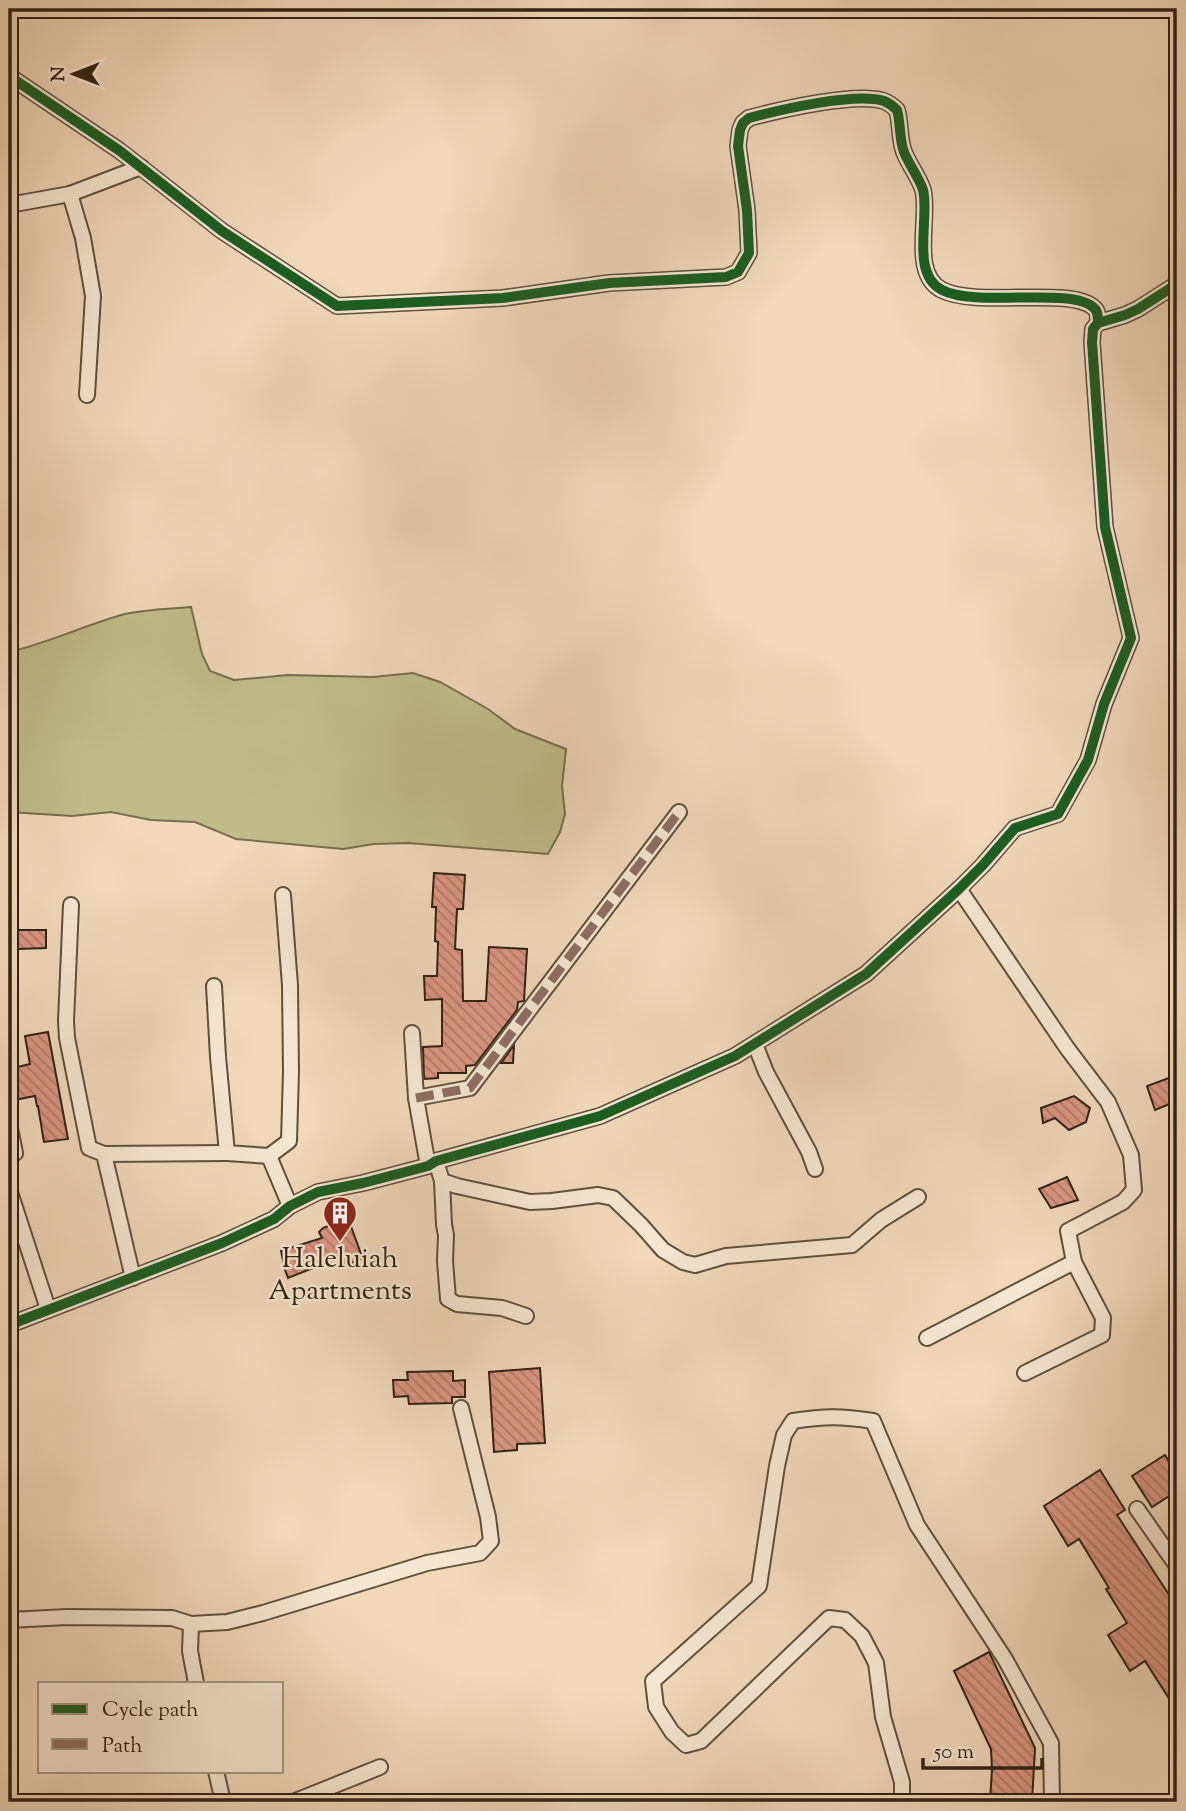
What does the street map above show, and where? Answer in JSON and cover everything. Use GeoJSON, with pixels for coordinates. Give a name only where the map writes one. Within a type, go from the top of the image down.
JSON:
{"type":"FeatureCollection","features":[{"type":"Feature","properties":{"kind":"street"},"geometry":{"type":"LineString","coordinates":[[9,76],[120,151],[222,231],[337,306],[503,298],[609,283],[726,277],[738,272],[749,253],[747,210],[738,146],[743,123],[749,118],[810,104],[872,99],[887,102],[897,110],[903,149],[923,193],[923,259],[929,277],[939,290],[954,295],[1067,298],[1082,301],[1095,308],[1098,323]]}},
{"type":"Feature","properties":{"kind":"street"},"geometry":{"type":"LineString","coordinates":[[9,205],[70,194],[141,167]]}},
{"type":"Feature","properties":{"kind":"street"},"geometry":{"type":"LineString","coordinates":[[70,194],[83,238],[93,296],[87,394]]}},
{"type":"Feature","properties":{"kind":"street"},"geometry":{"type":"LineString","coordinates":[[9,1325],[232,1239],[274,1219],[290,1206],[318,1192],[363,1183],[600,1116],[735,1056],[866,974],[959,889],[1015,828],[1058,814],[1088,760],[1104,704],[1131,638],[1105,527],[1093,329],[1098,323],[1138,309],[1177,284]]}},
{"type":"Feature","properties":{"kind":"street"},"geometry":{"type":"LineString","coordinates":[[416,1098],[470,1088],[679,812]]}},
{"type":"Feature","properties":{"kind":"street"},"geometry":{"type":"LineString","coordinates":[[959,889],[1067,1048],[1108,1101],[1130,1156],[1134,1190],[1123,1202],[1068,1231],[1074,1262],[1102,1318],[1102,1335],[1025,1373]]}},
{"type":"Feature","properties":{"kind":"street"},"geometry":{"type":"LineString","coordinates":[[71,905],[67,1038],[89,1148],[104,1154],[227,1153],[269,1157],[289,1141],[290,985],[283,895]]}},
{"type":"Feature","properties":{"kind":"street"},"geometry":{"type":"LineString","coordinates":[[214,986],[227,1153]]}},
{"type":"Feature","properties":{"kind":"street"},"geometry":{"type":"LineString","coordinates":[[412,1033],[416,1098],[432,1164],[442,1181],[448,1299],[457,1304],[502,1308],[526,1316]]}},
{"type":"Feature","properties":{"kind":"street"},"geometry":{"type":"LineString","coordinates":[[755,1044],[766,1072],[816,1169]]}},
{"type":"Feature","properties":{"kind":"street"},"geometry":{"type":"LineString","coordinates":[[9,1123],[15,1153],[9,1156]]}},
{"type":"Feature","properties":{"kind":"street"},"geometry":{"type":"LineString","coordinates":[[104,1154],[133,1278]]}},
{"type":"Feature","properties":{"kind":"street"},"geometry":{"type":"LineString","coordinates":[[269,1157],[290,1206]]}},
{"type":"Feature","properties":{"kind":"street"},"geometry":{"type":"LineString","coordinates":[[442,1181],[530,1202],[598,1195],[613,1198],[663,1250],[683,1262],[695,1265],[726,1256],[852,1245],[881,1220],[918,1197]]}},
{"type":"Feature","properties":{"kind":"street"},"geometry":{"type":"LineString","coordinates":[[9,1189],[48,1309]]}},
{"type":"Feature","properties":{"kind":"street"},"geometry":{"type":"LineString","coordinates":[[927,1338],[1074,1262]]}},
{"type":"Feature","properties":{"kind":"street"},"geometry":{"type":"LineString","coordinates":[[9,1620],[67,1617],[172,1618],[191,1624],[227,1622],[427,1563],[480,1553],[491,1541],[488,1517],[461,1408]]}},
{"type":"Feature","properties":{"kind":"street"},"geometry":{"type":"LineString","coordinates":[[902,1802],[902,1782],[883,1717],[876,1663],[862,1636],[845,1620],[829,1618],[701,1741],[685,1745],[672,1732],[656,1707],[653,1681],[760,1586],[783,1435],[793,1421],[822,1416],[873,1421],[917,1525],[1005,1659],[1051,1743],[1052,1802]]}},
{"type":"Feature","properties":{"kind":"street"},"geometry":{"type":"LineString","coordinates":[[1137,1508],[1177,1566]]}},
{"type":"Feature","properties":{"kind":"street"},"geometry":{"type":"LineString","coordinates":[[191,1624],[190,1651],[196,1682]]}},
{"type":"Feature","properties":{"kind":"street"},"geometry":{"type":"LineString","coordinates":[[293,1802],[380,1767]]}},
{"type":"Feature","properties":{"kind":"street"},"geometry":{"type":"LineString","coordinates":[[216,1772],[223,1802]]}},
{"type":"Feature","properties":{"kind":"shaded area"},"geometry":{"type":"Polygon","coordinates":[[[191,607],[202,654],[210,671],[234,680],[288,675],[373,677],[413,673],[440,682],[488,709],[515,729],[566,749],[562,786],[565,814],[560,832],[548,854],[408,843],[374,844],[343,849],[236,839],[195,822],[151,820],[111,812],[72,816],[9,812],[9,652],[125,614],[191,607]]]}},
{"type":"Feature","properties":{"kind":"building"},"geometry":{"type":"Polygon","coordinates":[[[434,873],[465,875],[463,909],[457,909],[455,949],[462,950],[463,1001],[486,1001],[489,947],[527,949],[524,1001],[518,1002],[517,1010],[475,1065],[466,1066],[466,1073],[438,1073],[438,1078],[424,1079],[423,1047],[442,1046],[442,999],[425,1000],[424,976],[437,976],[436,907],[432,907],[434,873]]]}},
{"type":"Feature","properties":{"kind":"building"},"geometry":{"type":"Polygon","coordinates":[[[17,930],[46,930],[46,948],[18,949],[17,930]]]}},
{"type":"Feature","properties":{"kind":"building"},"geometry":{"type":"Polygon","coordinates":[[[48,1032],[68,1139],[44,1142],[35,1096],[9,1101],[9,1069],[30,1064],[25,1036],[48,1032]]]}},
{"type":"Feature","properties":{"kind":"building"},"geometry":{"type":"Polygon","coordinates":[[[514,1045],[513,1063],[501,1063],[514,1045]]]}},
{"type":"Feature","properties":{"kind":"building"},"geometry":{"type":"Polygon","coordinates":[[[1177,1075],[1177,1101],[1155,1110],[1147,1086],[1177,1075]]]}},
{"type":"Feature","properties":{"kind":"building"},"geometry":{"type":"Polygon","coordinates":[[[1074,1096],[1090,1108],[1086,1122],[1069,1130],[1055,1118],[1043,1123],[1041,1108],[1074,1096]]]}},
{"type":"Feature","properties":{"kind":"building"},"geometry":{"type":"Polygon","coordinates":[[[1067,1177],[1078,1200],[1051,1208],[1039,1189],[1067,1177]]]}},
{"type":"Feature","properties":{"kind":"building"},"geometry":{"type":"Polygon","coordinates":[[[348,1218],[361,1259],[342,1267],[338,1258],[288,1278],[281,1251],[322,1238],[319,1232],[323,1228],[348,1218]]]}},
{"type":"Feature","properties":{"kind":"building"},"geometry":{"type":"Polygon","coordinates":[[[540,1368],[545,1443],[517,1444],[517,1450],[494,1452],[489,1372],[540,1368]]]}},
{"type":"Feature","properties":{"kind":"building"},"geometry":{"type":"Polygon","coordinates":[[[453,1371],[453,1381],[465,1380],[465,1397],[452,1397],[452,1403],[409,1404],[408,1396],[394,1397],[393,1380],[408,1380],[407,1372],[453,1371]]]}},
{"type":"Feature","properties":{"kind":"building"},"geometry":{"type":"Polygon","coordinates":[[[1165,1455],[1177,1474],[1177,1491],[1152,1507],[1132,1476],[1165,1455]]]}},
{"type":"Feature","properties":{"kind":"building"},"geometry":{"type":"Polygon","coordinates":[[[1100,1470],[1125,1510],[1117,1515],[1177,1607],[1177,1711],[1145,1661],[1130,1671],[1108,1635],[1127,1623],[1106,1589],[1109,1588],[1079,1539],[1068,1546],[1044,1506],[1100,1470]]]}},
{"type":"Feature","properties":{"kind":"building"},"geometry":{"type":"Polygon","coordinates":[[[989,1652],[1035,1748],[1032,1802],[990,1802],[991,1749],[954,1671],[989,1652]]]}},
{"type":"Feature","properties":{"kind":"marked path"},"geometry":{"type":"LineString","coordinates":[[416,1098],[470,1088],[679,812]]}},
{"type":"Feature","properties":{"kind":"cycle path"},"geometry":{"type":"LineString","coordinates":[[9,76],[120,151],[222,231],[337,306],[503,298],[609,283],[726,277],[738,272],[749,253],[747,210],[738,146],[743,123],[749,118],[836,100],[884,101],[897,110],[904,152],[923,190],[924,259],[932,282],[942,290],[958,295],[1066,298],[1083,302],[1095,309],[1098,323]]}},
{"type":"Feature","properties":{"kind":"cycle path"},"geometry":{"type":"LineString","coordinates":[[9,1325],[222,1243],[274,1219],[290,1206],[318,1192],[428,1166],[436,1161],[600,1116],[735,1056],[866,974],[959,889],[1015,828],[1058,814],[1088,760],[1104,704],[1131,638],[1105,527],[1093,329],[1098,323],[1138,309],[1177,284]]}},
{"type":"Feature","properties":{"kind":"place","name":"Haleluiah Apartments"},"geometry":{"type":"Point","coordinates":[340,1243]}}]}
